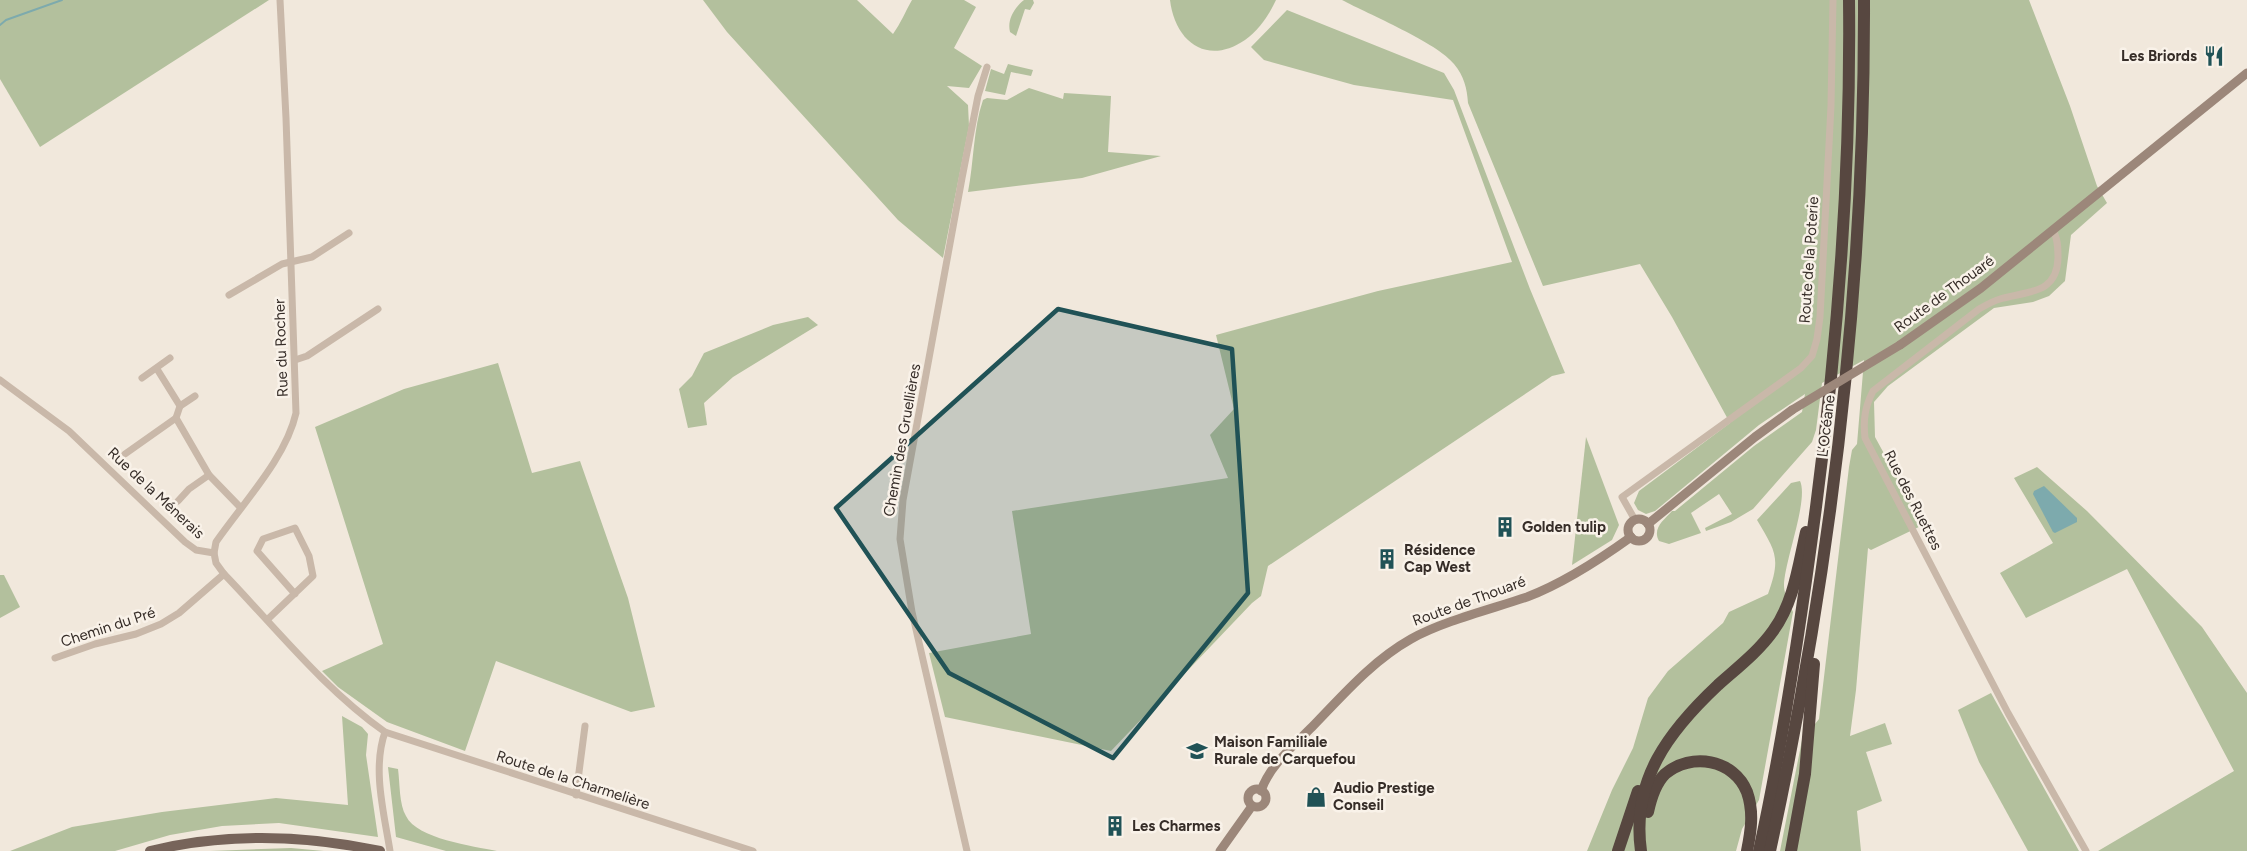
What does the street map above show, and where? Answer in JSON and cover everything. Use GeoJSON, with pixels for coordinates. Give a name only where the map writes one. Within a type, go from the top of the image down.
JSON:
{"type":"FeatureCollection","features":[{"type":"Feature","properties":{"kind":"highway","name":"L’Océane"},"geometry":{"type":"LineString","coordinates":[[1759,851],[1790,697],[1829,405],[1848,141],[1850,0]]}},
{"type":"Feature","properties":{"kind":"highway","name":"L’Océane"},"geometry":{"type":"LineString","coordinates":[[1770,851],[1812,636],[1833,490],[1850,337],[1861,164],[1864,0]]}},
{"type":"Feature","properties":{"kind":"highway"},"geometry":{"type":"LineString","coordinates":[[1641,851],[1639,827],[1644,792],[1661,751],[1680,723],[1760,647],[1774,629],[1792,594],[1810,519],[1816,508]]}},
{"type":"Feature","properties":{"kind":"highway"},"geometry":{"type":"LineString","coordinates":[[1791,851],[1808,751],[1815,654],[1812,636]]}},
{"type":"Feature","properties":{"kind":"highway"},"geometry":{"type":"LineString","coordinates":[[1618,851],[1649,762],[1672,727],[1680,723]]}},
{"type":"Feature","properties":{"kind":"highway"},"geometry":{"type":"LineString","coordinates":[[1648,851],[1648,816],[1654,791],[1665,775],[1676,767],[1698,761],[1712,762],[1726,767],[1743,784],[1752,817],[1747,851]]}},
{"type":"Feature","properties":{"kind":"main road","name":"Route de Thouaré"},"geometry":{"type":"LineString","coordinates":[[1648,524],[1792,410],[1900,345],[1981,288],[2247,73]]}},
{"type":"Feature","properties":{"kind":"main road"},"geometry":{"type":"LineString","coordinates":[[1635,520],[1642,520],[1648,524],[1650,531],[1645,539],[1639,541],[1631,537],[1628,528],[1635,520]]}},
{"type":"Feature","properties":{"kind":"main road","name":"Route de Thouaré"},"geometry":{"type":"LineString","coordinates":[[1220,851],[1252,806],[1258,807],[1263,804],[1265,797],[1262,791],[1268,777],[1294,746],[1355,682],[1389,652],[1432,630],[1530,596],[1610,552],[1631,537]]}},
{"type":"Feature","properties":{"kind":"main road"},"geometry":{"type":"LineString","coordinates":[[150,851],[233,839],[277,838],[322,841],[380,851]]}},
{"type":"Feature","properties":{"kind":"street","name":"Rue du Rocher"},"geometry":{"type":"LineString","coordinates":[[214,553],[216,542],[279,455],[293,425],[297,403],[280,0]]}},
{"type":"Feature","properties":{"kind":"street","name":"Route de la Poterie"},"geometry":{"type":"LineString","coordinates":[[1635,520],[1622,497],[1801,368],[1812,356],[1820,317],[1824,253],[1833,0]]}},
{"type":"Feature","properties":{"kind":"street","name":"Chemin des Gruellières"},"geometry":{"type":"LineString","coordinates":[[967,851],[912,612],[900,539],[903,500],[962,178],[978,96],[987,67]]}},
{"type":"Feature","properties":{"kind":"street","name":"Rue des Ruettes"},"geometry":{"type":"LineString","coordinates":[[2053,231],[2058,250],[2058,263],[2054,277],[2047,285],[2038,290],[1998,299],[1979,309],[1873,391],[1866,406],[1863,423],[1865,438],[2008,713],[2086,851]]}},
{"type":"Feature","properties":{"kind":"street"},"geometry":{"type":"LineString","coordinates":[[230,294],[282,264],[312,257],[349,233]]}},
{"type":"Feature","properties":{"kind":"street"},"geometry":{"type":"LineString","coordinates":[[296,360],[307,356],[378,309]]}},
{"type":"Feature","properties":{"kind":"street"},"geometry":{"type":"LineString","coordinates":[[142,378],[170,358]]}},
{"type":"Feature","properties":{"kind":"street"},"geometry":{"type":"LineString","coordinates":[[157,369],[180,405]]}},
{"type":"Feature","properties":{"kind":"street","name":"Rue de la Ménerais"},"geometry":{"type":"LineString","coordinates":[[0,380],[69,431],[185,542],[196,550],[214,553],[216,563],[224,574],[334,690],[360,714],[385,732]]}},
{"type":"Feature","properties":{"kind":"street"},"geometry":{"type":"LineString","coordinates":[[124,454],[176,418],[180,405],[195,396]]}},
{"type":"Feature","properties":{"kind":"street"},"geometry":{"type":"LineString","coordinates":[[176,418],[209,475],[240,507]]}},
{"type":"Feature","properties":{"kind":"street"},"geometry":{"type":"LineString","coordinates":[[178,501],[189,489],[209,475]]}},
{"type":"Feature","properties":{"kind":"street"},"geometry":{"type":"LineString","coordinates":[[268,620],[295,594],[313,576],[309,556],[296,528],[263,539],[257,551],[295,594]]}},
{"type":"Feature","properties":{"kind":"street","name":"Chemin du Pré"},"geometry":{"type":"LineString","coordinates":[[55,658],[95,644],[136,634],[161,624],[179,613],[224,574]]}},
{"type":"Feature","properties":{"kind":"street"},"geometry":{"type":"LineString","coordinates":[[576,795],[585,726]]}},
{"type":"Feature","properties":{"kind":"street"},"geometry":{"type":"LineString","coordinates":[[385,732],[380,747],[378,768],[390,851]]}},
{"type":"Feature","properties":{"kind":"street","name":"Route de la Charmelière"},"geometry":{"type":"LineString","coordinates":[[385,732],[753,851]]}},
{"type":"Feature","properties":{"kind":"highlighted area"},"geometry":{"type":"Polygon","coordinates":[[[1058,309],[1232,349],[1248,593],[1113,758],[949,673],[836,508],[1058,309]]]}},
{"type":"Feature","properties":{"kind":"green space"},"geometry":{"type":"Polygon","coordinates":[[[0,0],[269,0],[40,147],[0,79],[0,0]]]}},
{"type":"Feature","properties":{"kind":"green space"},"geometry":{"type":"Polygon","coordinates":[[[703,0],[857,0],[893,34],[912,0],[964,0],[976,7],[954,48],[982,66],[969,88],[947,86],[968,105],[969,126],[943,258],[898,220],[727,32],[703,0]]]}},
{"type":"Feature","properties":{"kind":"green space"},"geometry":{"type":"Polygon","coordinates":[[[1024,0],[1033,0],[1034,3],[1030,10],[1025,9],[1016,36],[1010,32],[1010,19],[1014,10],[1024,0]]]}},
{"type":"Feature","properties":{"kind":"green space"},"geometry":{"type":"Polygon","coordinates":[[[1170,0],[1276,0],[1255,32],[1245,40],[1218,51],[1195,46],[1186,38],[1178,28],[1170,0]]]}},
{"type":"Feature","properties":{"kind":"green space"},"geometry":{"type":"Polygon","coordinates":[[[1342,0],[2029,0],[2070,106],[2097,186],[2107,203],[2071,235],[2065,281],[2049,296],[2033,302],[1994,308],[1888,386],[1874,402],[1875,437],[1923,525],[1871,550],[1868,548],[1850,736],[1885,723],[1892,744],[1866,752],[1882,801],[1857,811],[1861,851],[1780,851],[1802,740],[1819,719],[1849,467],[1852,450],[1857,444],[1864,360],[1822,383],[1816,430],[1812,442],[1753,509],[1731,522],[1706,531],[1705,528],[1732,514],[1719,494],[1691,513],[1701,533],[1669,544],[1659,541],[1658,528],[1672,511],[1675,511],[1754,446],[1802,412],[1805,394],[1759,425],[1655,511],[1646,514],[1638,510],[1634,503],[1639,491],[1730,423],[1672,317],[1640,264],[1543,286],[1468,103],[1464,82],[1454,64],[1433,47],[1402,29],[1342,0]]]}},
{"type":"Feature","properties":{"kind":"green space"},"geometry":{"type":"Polygon","coordinates":[[[1287,10],[1444,73],[1454,90],[1530,289],[1565,373],[1552,376],[1268,566],[1261,596],[1111,751],[945,717],[929,653],[1031,634],[1012,511],[1228,478],[1210,435],[1234,409],[1216,335],[1378,291],[1512,262],[1453,100],[1354,85],[1264,60],[1251,47],[1287,10]]]}},
{"type":"Feature","properties":{"kind":"green space"},"geometry":{"type":"Polygon","coordinates":[[[1008,64],[1033,70],[1031,76],[1011,72],[1005,95],[985,91],[991,69],[1004,74],[1008,64]]]}},
{"type":"Feature","properties":{"kind":"green space"},"geometry":{"type":"Polygon","coordinates":[[[1029,88],[1063,99],[1064,93],[1111,96],[1108,152],[1161,156],[1082,178],[968,192],[977,122],[983,100],[987,98],[1007,100],[1029,88]]]}},
{"type":"Feature","properties":{"kind":"green space"},"geometry":{"type":"Polygon","coordinates":[[[808,317],[818,325],[733,377],[704,403],[707,425],[688,428],[679,389],[692,376],[704,353],[773,325],[808,317]]]}},
{"type":"Feature","properties":{"kind":"green space"},"geometry":{"type":"Polygon","coordinates":[[[498,363],[532,473],[580,461],[628,598],[655,707],[631,712],[496,661],[465,751],[387,722],[338,687],[322,671],[383,644],[315,427],[404,389],[498,363]]]}},
{"type":"Feature","properties":{"kind":"green space"},"geometry":{"type":"Polygon","coordinates":[[[1586,437],[1619,525],[1612,540],[1572,565],[1586,437]]]}},
{"type":"Feature","properties":{"kind":"green space"},"geometry":{"type":"Polygon","coordinates":[[[2037,467],[2087,511],[2202,627],[2247,693],[2247,851],[2098,851],[2234,771],[2127,569],[2026,618],[2000,573],[2053,543],[2014,478],[2037,467]]]}},
{"type":"Feature","properties":{"kind":"green space"},"geometry":{"type":"Polygon","coordinates":[[[1800,481],[1802,490],[1799,516],[1784,586],[1793,612],[1759,800],[1742,829],[1736,851],[1587,851],[1612,790],[1633,748],[1648,698],[1668,671],[1723,623],[1729,612],[1768,594],[1774,572],[1775,556],[1757,520],[1791,483],[1800,481]]]}},
{"type":"Feature","properties":{"kind":"green space"},"geometry":{"type":"Polygon","coordinates":[[[0,575],[4,575],[20,607],[0,618],[0,575]]]}},
{"type":"Feature","properties":{"kind":"green space"},"geometry":{"type":"Polygon","coordinates":[[[1991,693],[2079,851],[2028,851],[1979,762],[1958,710],[1991,693]]]}},
{"type":"Feature","properties":{"kind":"green space"},"geometry":{"type":"Polygon","coordinates":[[[342,716],[362,727],[368,734],[366,755],[378,837],[279,823],[222,826],[170,835],[115,851],[10,851],[72,827],[162,812],[276,798],[348,805],[342,716]]]}},
{"type":"Feature","properties":{"kind":"green space"},"geometry":{"type":"Polygon","coordinates":[[[388,767],[398,769],[402,806],[412,824],[433,836],[497,851],[446,851],[396,837],[388,767]]]}},
{"type":"Feature","properties":{"kind":"green space"},"geometry":{"type":"Polygon","coordinates":[[[291,848],[324,851],[210,851],[291,848]]]}},
{"type":"Feature","properties":{"kind":"water"},"geometry":{"type":"Polygon","coordinates":[[[2044,486],[2077,518],[2077,522],[2053,532],[2033,494],[2034,491],[2044,486]]]}},
{"type":"Feature","properties":{"kind":"waterway"},"geometry":{"type":"LineString","coordinates":[[0,25],[6,20],[62,0]]}},
{"type":"Feature","properties":{"kind":"place","name":"Les Briords"},"geometry":{"type":"Point","coordinates":[2214,56]}},
{"type":"Feature","properties":{"kind":"place","name":"Golden tulip"},"geometry":{"type":"Point","coordinates":[1505,527]}},
{"type":"Feature","properties":{"kind":"place","name":"Résidence Cap West"},"geometry":{"type":"Point","coordinates":[1387,559]}},
{"type":"Feature","properties":{"kind":"place","name":"Maison Familiale Rurale de Carquefou"},"geometry":{"type":"Point","coordinates":[1197,751]}},
{"type":"Feature","properties":{"kind":"place","name":"Audio Prestige Conseil"},"geometry":{"type":"Point","coordinates":[1316,797]}},
{"type":"Feature","properties":{"kind":"place","name":"Les Charmes"},"geometry":{"type":"Point","coordinates":[1115,826]}}]}
